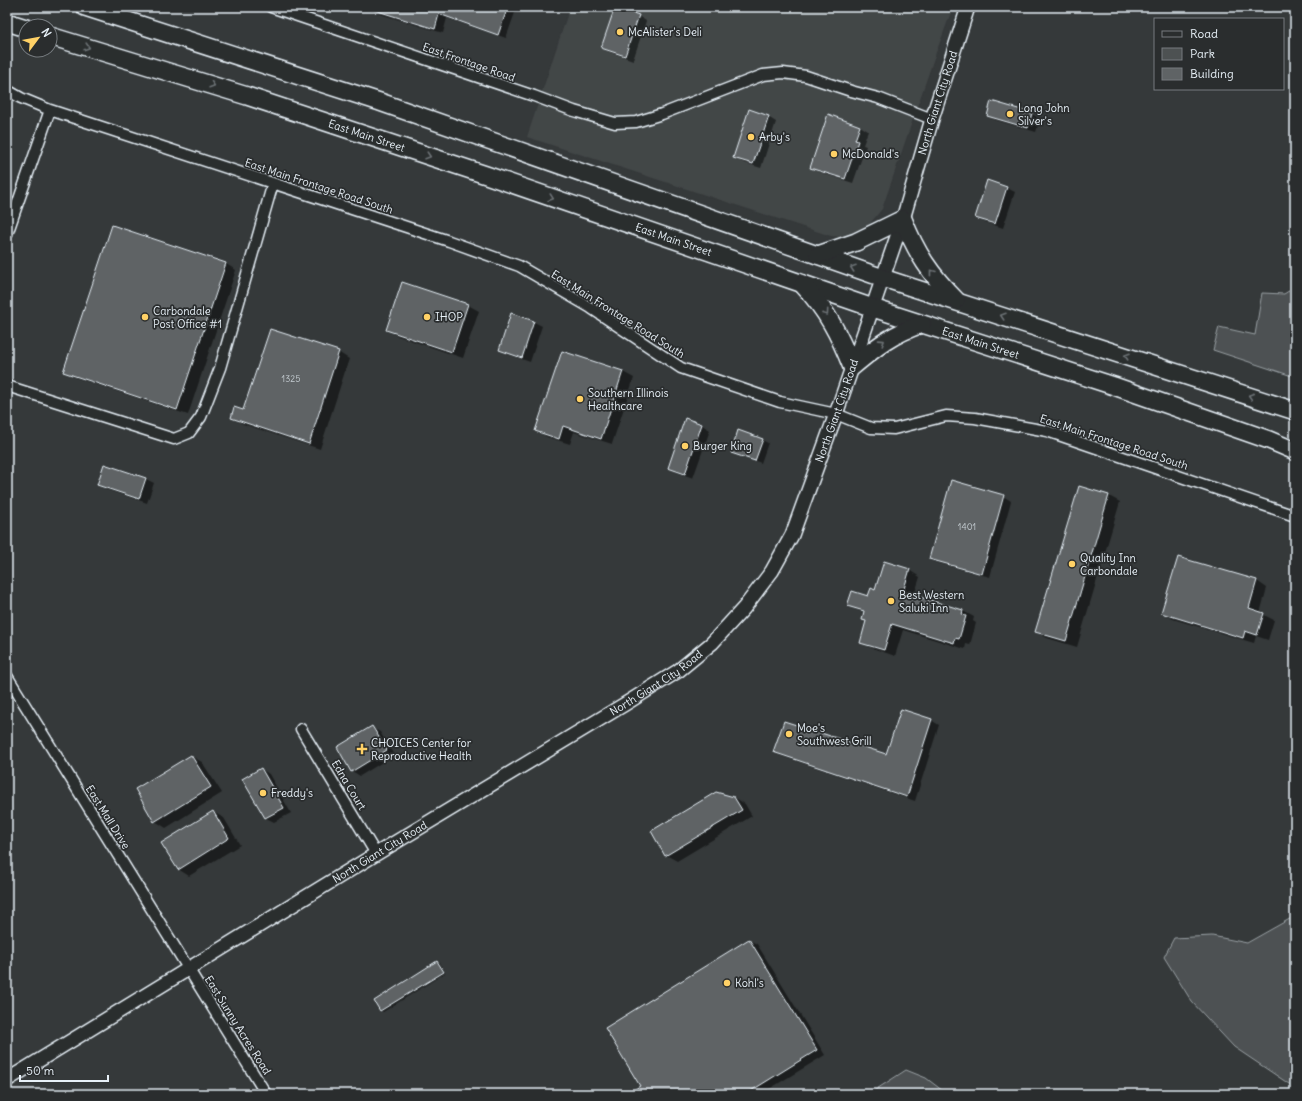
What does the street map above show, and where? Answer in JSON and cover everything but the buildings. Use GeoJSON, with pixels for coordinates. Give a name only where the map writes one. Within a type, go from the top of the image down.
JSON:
{"type":"FeatureCollection","features":[{"type":"Feature","properties":{"kind":"highway"},"geometry":{"type":"LineString","coordinates":[[85,7],[380,102],[883,278],[1295,411]]}},
{"type":"Feature","properties":{"kind":"highway"},"geometry":{"type":"LineString","coordinates":[[7,22],[18,25]]}},
{"type":"Feature","properties":{"kind":"highway","name":"East Main Street"},"geometry":{"type":"LineString","coordinates":[[58,38],[247,96],[486,175],[873,308],[1114,386],[1268,440],[1295,451]]}},
{"type":"Feature","properties":{"kind":"highway"},"geometry":{"type":"LineString","coordinates":[[818,255],[856,242],[903,219],[911,241],[920,256],[943,286],[958,301]]}},
{"type":"Feature","properties":{"kind":"highway"},"geometry":{"type":"LineString","coordinates":[[801,283],[815,298],[830,320],[841,339],[852,367],[884,341],[905,329],[922,324]]}},
{"type":"Feature","properties":{"kind":"street","name":"East Frontage Road"},"geometry":{"type":"LineString","coordinates":[[271,7],[574,111],[615,123],[636,122],[662,114],[763,75],[782,73],[806,76],[878,98],[932,119]]}},
{"type":"Feature","properties":{"kind":"street","name":"North Giant City Road"},"geometry":{"type":"LineString","coordinates":[[7,1080],[678,671],[712,643],[744,608],[772,571],[789,541],[836,414],[903,219],[932,119],[968,7]]}},
{"type":"Feature","properties":{"kind":"street","name":"East Main Frontage Road South"},"geometry":{"type":"LineString","coordinates":[[7,90],[21,98],[50,110],[449,241],[518,266],[591,308],[681,368],[780,402],[836,414],[871,428],[894,429],[946,416],[975,418],[1048,431],[1224,490],[1295,516]]}},
{"type":"Feature","properties":{"kind":"street"},"geometry":{"type":"LineString","coordinates":[[7,234],[50,110]]}},
{"type":"Feature","properties":{"kind":"street"},"geometry":{"type":"LineString","coordinates":[[7,386],[174,439],[189,433],[201,417],[220,368],[273,183]]}},
{"type":"Feature","properties":{"kind":"street","name":"East Mall Drive"},"geometry":{"type":"LineString","coordinates":[[7,676],[189,969]]}},
{"type":"Feature","properties":{"kind":"street","name":"Edna Court"},"geometry":{"type":"LineString","coordinates":[[301,729],[376,854]]}},
{"type":"Feature","properties":{"kind":"street","name":"East Sunny Acres Road"},"geometry":{"type":"LineString","coordinates":[[189,969],[266,1094]]}},
{"type":"Feature","properties":{"kind":"shaded area"},"geometry":{"type":"Polygon","coordinates":[[[570,7],[953,7],[882,209],[867,227],[853,235],[843,237],[831,236],[527,137],[570,7]]]}},
{"type":"Feature","properties":{"kind":"green space"},"geometry":{"type":"Polygon","coordinates":[[[1295,287],[1295,377],[1213,350],[1219,327],[1255,335],[1262,293],[1284,294],[1295,287]]]}},
{"type":"Feature","properties":{"kind":"green space"},"geometry":{"type":"Polygon","coordinates":[[[1295,916],[1295,1088],[1234,1047],[1192,1002],[1164,957],[1174,938],[1212,936],[1247,943],[1295,916]]]}},
{"type":"Feature","properties":{"kind":"green space"},"geometry":{"type":"Polygon","coordinates":[[[906,1070],[926,1078],[947,1094],[869,1094],[906,1070]]]}},
{"type":"Feature","properties":{"kind":"place","name":"McAlister's Deli"},"geometry":{"type":"Point","coordinates":[620,32]}},
{"type":"Feature","properties":{"kind":"place","name":"Long John Silver's"},"geometry":{"type":"Point","coordinates":[1010,114]}},
{"type":"Feature","properties":{"kind":"place","name":"Arby's"},"geometry":{"type":"Point","coordinates":[751,137]}},
{"type":"Feature","properties":{"kind":"place","name":"McDonald's"},"geometry":{"type":"Point","coordinates":[834,154]}},
{"type":"Feature","properties":{"kind":"place","name":"Carbondale Post Office #1"},"geometry":{"type":"Point","coordinates":[145,317]}},
{"type":"Feature","properties":{"kind":"place","name":"IHOP"},"geometry":{"type":"Point","coordinates":[427,317]}},
{"type":"Feature","properties":{"kind":"place","name":"Southern Illinois Healthcare"},"geometry":{"type":"Point","coordinates":[580,399]}},
{"type":"Feature","properties":{"kind":"place","name":"Burger King"},"geometry":{"type":"Point","coordinates":[685,446]}},
{"type":"Feature","properties":{"kind":"place","name":"Quality Inn Carbondale"},"geometry":{"type":"Point","coordinates":[1072,564]}},
{"type":"Feature","properties":{"kind":"place","name":"Best Western Saluki Inn"},"geometry":{"type":"Point","coordinates":[891,601]}},
{"type":"Feature","properties":{"kind":"place","name":"Moe's Southwest Grill"},"geometry":{"type":"Point","coordinates":[789,734]}},
{"type":"Feature","properties":{"kind":"place","name":"CHOICES Center for Reproductive Health"},"geometry":{"type":"Point","coordinates":[362,749]}},
{"type":"Feature","properties":{"kind":"place","name":"Freddy's"},"geometry":{"type":"Point","coordinates":[263,793]}},
{"type":"Feature","properties":{"kind":"place","name":"Kohl's"},"geometry":{"type":"Point","coordinates":[727,983]}}]}
